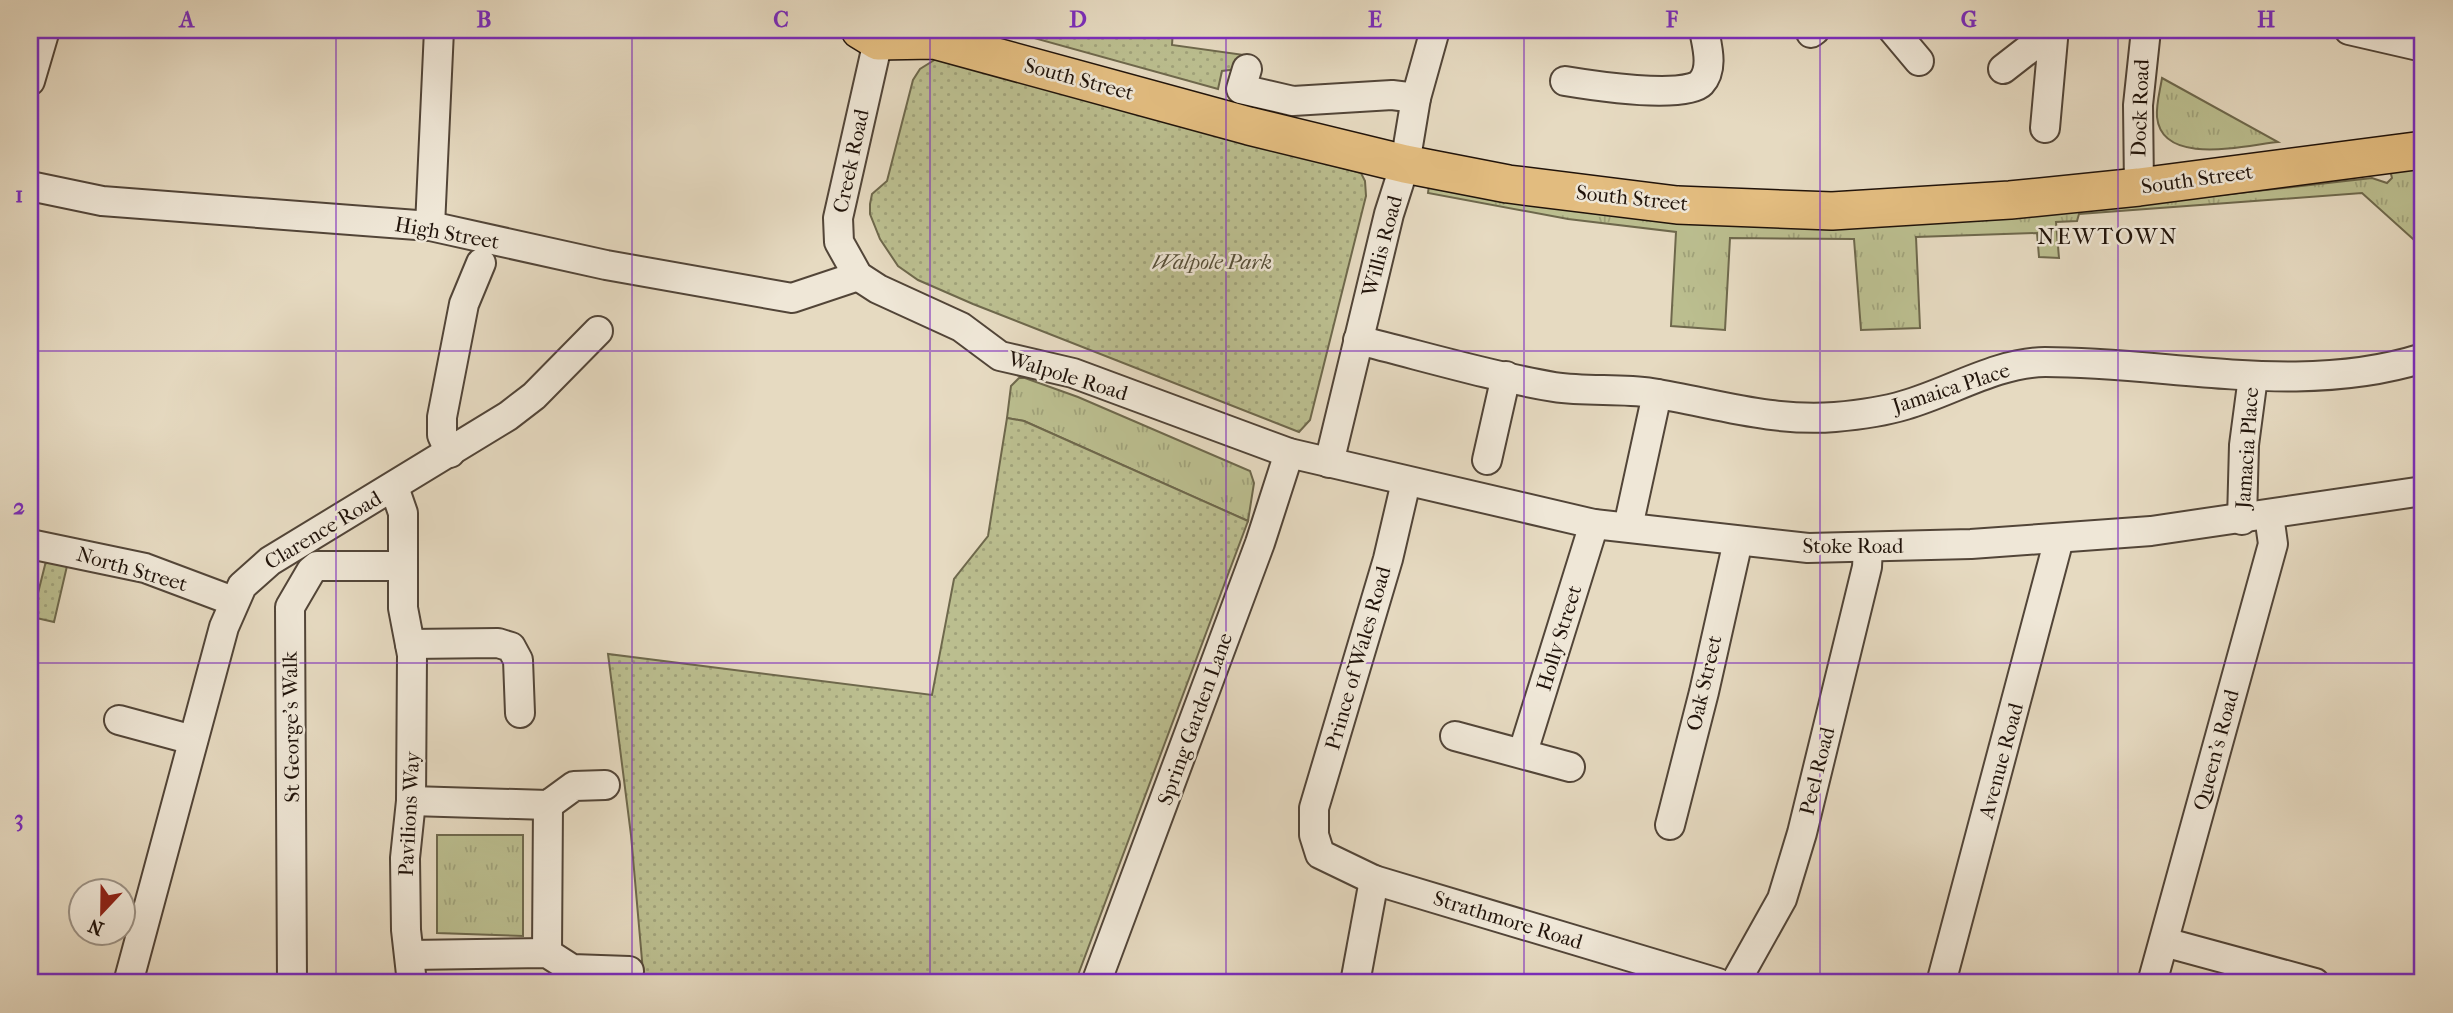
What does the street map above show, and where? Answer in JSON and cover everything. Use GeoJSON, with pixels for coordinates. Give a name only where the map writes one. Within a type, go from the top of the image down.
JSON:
{"type":"FeatureCollection","features":[{"type":"Feature","properties":{"kind":"main road","name":"South Street"},"geometry":{"type":"LineString","coordinates":[[869,36],[934,40],[1405,164],[1508,184],[1677,205],[1832,211],[2010,200],[2139,187],[2423,150]]}},
{"type":"Feature","properties":{"kind":"street"},"geometry":{"type":"LineString","coordinates":[[30,81],[44,30]]}},
{"type":"Feature","properties":{"kind":"street"},"geometry":{"type":"LineString","coordinates":[[430,226],[439,30]]}},
{"type":"Feature","properties":{"kind":"street","name":"Willis Road"},"geometry":{"type":"LineString","coordinates":[[1329,463],[1389,214],[1405,164],[1416,98],[1435,30]]}},
{"type":"Feature","properties":{"kind":"street"},"geometry":{"type":"LineString","coordinates":[[1574,79],[1646,89],[1697,86],[1708,69],[1704,30]]}},
{"type":"Feature","properties":{"kind":"street"},"geometry":{"type":"LineString","coordinates":[[1893,30],[1919,61]]}},
{"type":"Feature","properties":{"kind":"street","name":"Dock Road"},"geometry":{"type":"LineString","coordinates":[[2139,187],[2138,105],[2146,30]]}},
{"type":"Feature","properties":{"kind":"street"},"geometry":{"type":"LineString","coordinates":[[2349,30],[2423,47]]}},
{"type":"Feature","properties":{"kind":"street"},"geometry":{"type":"LineString","coordinates":[[2003,69],[2039,41],[2054,34]]}},
{"type":"Feature","properties":{"kind":"street"},"geometry":{"type":"LineString","coordinates":[[2045,128],[2054,34]]}},
{"type":"Feature","properties":{"kind":"street","name":"Creek Road"},"geometry":{"type":"LineString","coordinates":[[858,275],[844,256],[837,228],[869,36]]}},
{"type":"Feature","properties":{"kind":"street"},"geometry":{"type":"LineString","coordinates":[[1238,81],[1293,101],[1392,95],[1416,98]]}},
{"type":"Feature","properties":{"kind":"street","name":"High Street"},"geometry":{"type":"LineString","coordinates":[[30,186],[102,201],[430,226],[606,265],[792,298],[858,275]]}},
{"type":"Feature","properties":{"kind":"street"},"geometry":{"type":"LineString","coordinates":[[450,453],[442,435],[442,417],[464,304],[481,263]]}},
{"type":"Feature","properties":{"kind":"street","name":"Walpole Road"},"geometry":{"type":"LineString","coordinates":[[858,275],[878,289],[961,327],[1000,356],[1073,373],[1289,453]]}},
{"type":"Feature","properties":{"kind":"street","name":"Jamaica Place"},"geometry":{"type":"LineString","coordinates":[[1358,340],[1567,389],[1657,394],[1747,413],[1814,418],[1865,414],[1905,405],[1996,371],[2027,363],[2134,365],[2253,377],[2332,377],[2423,358]]}},
{"type":"Feature","properties":{"kind":"street","name":"Clarence Road"},"geometry":{"type":"LineString","coordinates":[[135,982],[193,740],[233,601],[251,575],[450,453],[534,396],[595,343]]}},
{"type":"Feature","properties":{"kind":"street"},"geometry":{"type":"LineString","coordinates":[[1488,460],[1506,376]]}},
{"type":"Feature","properties":{"kind":"street","name":"Jamacia Place"},"geometry":{"type":"LineString","coordinates":[[2253,377],[2244,445],[2256,518]]}},
{"type":"Feature","properties":{"kind":"street"},"geometry":{"type":"LineString","coordinates":[[1628,527],[1657,394]]}},
{"type":"Feature","properties":{"kind":"street","name":"Stoke Road"},"geometry":{"type":"LineString","coordinates":[[1289,453],[1594,524],[1808,548],[2059,539],[2256,518],[2423,491]]}},
{"type":"Feature","properties":{"kind":"street","name":"Spring Garden Lane"},"geometry":{"type":"LineString","coordinates":[[1096,983],[1260,543],[1289,453]]}},
{"type":"Feature","properties":{"kind":"street","name":"Prince of Wales Road"},"geometry":{"type":"LineString","coordinates":[[1314,835],[1314,807],[1388,559],[1406,482]]}},
{"type":"Feature","properties":{"kind":"street","name":"Pavilions Way"},"geometry":{"type":"LineString","coordinates":[[394,487],[403,513],[403,615],[410,643],[411,801],[405,858],[405,930],[412,983]]}},
{"type":"Feature","properties":{"kind":"street","name":"Queen's Road"},"geometry":{"type":"LineString","coordinates":[[2152,983],[2273,544],[2256,518]]}},
{"type":"Feature","properties":{"kind":"street","name":"Holly Street"},"geometry":{"type":"LineString","coordinates":[[1523,752],[1594,524]]}},
{"type":"Feature","properties":{"kind":"street","name":"Avenue Road"},"geometry":{"type":"LineString","coordinates":[[1941,983],[2059,539]]}},
{"type":"Feature","properties":{"kind":"street","name":"Oak Street"},"geometry":{"type":"LineString","coordinates":[[1670,825],[1738,541]]}},
{"type":"Feature","properties":{"kind":"street","name":"North Street"},"geometry":{"type":"LineString","coordinates":[[30,544],[135,565],[233,601]]}},
{"type":"Feature","properties":{"kind":"street","name":"Peel Road"},"geometry":{"type":"LineString","coordinates":[[1735,983],[1782,899],[1802,833],[1867,567],[1868,547]]}},
{"type":"Feature","properties":{"kind":"street","name":"St George's Walk"},"geometry":{"type":"LineString","coordinates":[[292,983],[290,613],[302,585],[317,566],[403,561]]}},
{"type":"Feature","properties":{"kind":"street"},"geometry":{"type":"LineString","coordinates":[[410,643],[498,643],[511,647],[519,660],[520,713]]}},
{"type":"Feature","properties":{"kind":"street"},"geometry":{"type":"LineString","coordinates":[[119,720],[193,740]]}},
{"type":"Feature","properties":{"kind":"street"},"geometry":{"type":"LineString","coordinates":[[1455,736],[1523,752],[1570,767]]}},
{"type":"Feature","properties":{"kind":"street"},"geometry":{"type":"LineString","coordinates":[[411,801],[548,805],[571,788],[604,785]]}},
{"type":"Feature","properties":{"kind":"street"},"geometry":{"type":"LineString","coordinates":[[547,953],[548,805]]}},
{"type":"Feature","properties":{"kind":"street","name":"Strathmore Road"},"geometry":{"type":"LineString","coordinates":[[1314,835],[1320,854],[1374,880],[1718,983]]}},
{"type":"Feature","properties":{"kind":"street"},"geometry":{"type":"LineString","coordinates":[[1355,983],[1374,880]]}},
{"type":"Feature","properties":{"kind":"street"},"geometry":{"type":"LineString","coordinates":[[2164,942],[2315,983]]}},
{"type":"Feature","properties":{"kind":"street"},"geometry":{"type":"LineString","coordinates":[[410,956],[547,953],[572,969],[629,971]]}},
{"type":"Feature","properties":{"kind":"green space"},"geometry":{"type":"Polygon","coordinates":[[[1005,30],[1173,30],[1172,45],[1244,55],[1237,69],[1222,71],[1218,89],[1005,30]]]}},
{"type":"Feature","properties":{"kind":"green space","name":"Walpole Park"},"geometry":{"type":"Polygon","coordinates":[[[936,59],[1361,173],[1365,181],[1366,196],[1310,420],[1299,432],[973,304],[918,280],[898,266],[880,239],[870,214],[870,204],[872,194],[887,181],[913,80],[920,69],[936,59]]]}},
{"type":"Feature","properties":{"kind":"green space"},"geometry":{"type":"Polygon","coordinates":[[[2162,78],[2278,142],[2207,149],[2189,148],[2174,142],[2162,133],[2157,117],[2162,78]]]}},
{"type":"Feature","properties":{"kind":"green space"},"geometry":{"type":"Polygon","coordinates":[[[2423,166],[2423,248],[2362,193],[2079,214],[2077,221],[2056,222],[2059,258],[2039,257],[2037,233],[1916,237],[1920,328],[1861,330],[1854,239],[1730,238],[1725,330],[1671,326],[1676,232],[1568,219],[1428,193],[1429,185],[2104,208],[2372,178],[2387,183],[2392,178],[2390,170],[2423,166]]]}},
{"type":"Feature","properties":{"kind":"green space"},"geometry":{"type":"Polygon","coordinates":[[[1019,378],[1078,397],[1250,471],[1254,483],[1248,521],[1024,421],[1007,418],[1011,386],[1019,378]]]}},
{"type":"Feature","properties":{"kind":"green space"},"geometry":{"type":"Polygon","coordinates":[[[1007,418],[1024,421],[1248,521],[1075,983],[644,983],[631,835],[608,654],[932,695],[954,579],[988,536],[1007,418]]]}},
{"type":"Feature","properties":{"kind":"green space"},"geometry":{"type":"Polygon","coordinates":[[[46,561],[67,566],[54,622],[32,617],[46,561]]]}},
{"type":"Feature","properties":{"kind":"green space"},"geometry":{"type":"Polygon","coordinates":[[[437,835],[523,835],[523,936],[437,933],[437,835]]]}},
{"type":"Feature","properties":{"kind":"district","name":"NEWTOWN"},"geometry":{"type":"Point","coordinates":[2108,236]}}]}
